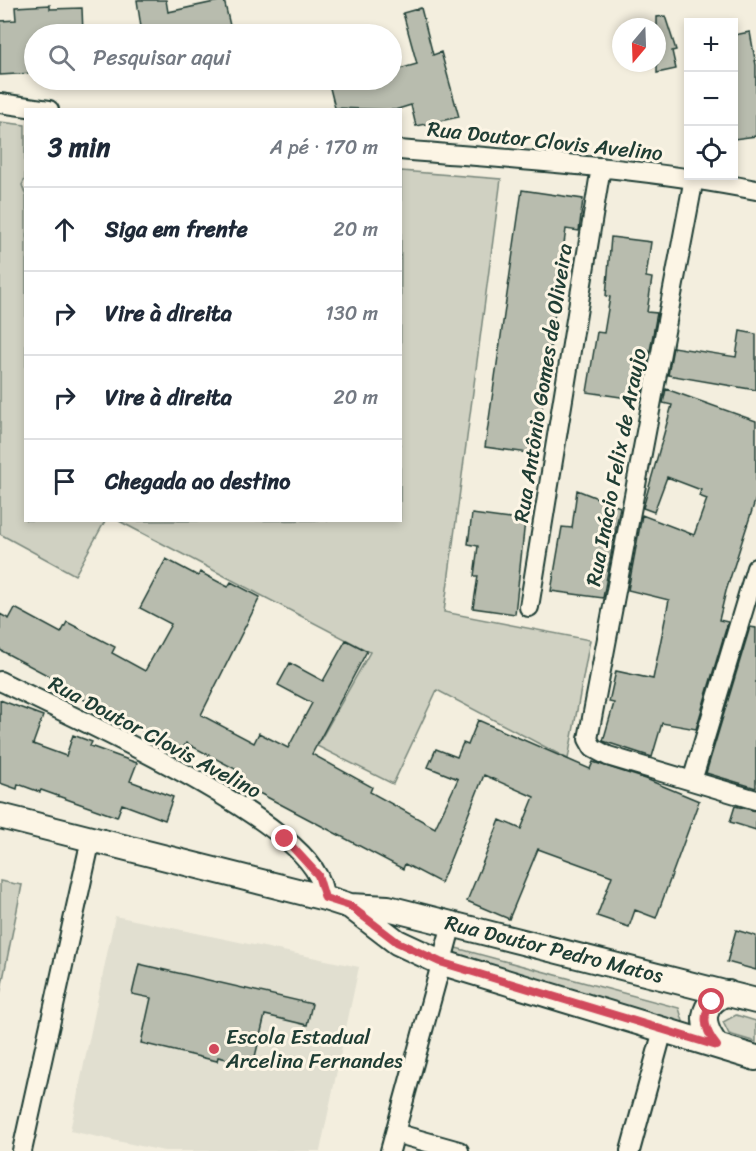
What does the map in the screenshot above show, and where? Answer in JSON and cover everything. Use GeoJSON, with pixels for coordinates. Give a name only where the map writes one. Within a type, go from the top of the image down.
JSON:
{"type":"FeatureCollection","features":[{"type":"Feature","properties":{"kind":"main road","name":"Rua Doutor Pedro Matos"},"geometry":{"type":"LineString","coordinates":[[0,816],[350,906],[388,908],[756,1001]]}},
{"type":"Feature","properties":{"kind":"main road","name":"Rua Doutor Pedro Matos"},"geometry":{"type":"LineString","coordinates":[[350,906],[397,942],[440,962],[756,1058]]}},
{"type":"Feature","properties":{"kind":"main road"},"geometry":{"type":"LineString","coordinates":[[717,1046],[708,1034],[706,1014],[715,999],[728,993]]}},
{"type":"Feature","properties":{"kind":"street"},"geometry":{"type":"LineString","coordinates":[[0,103],[35,108]]}},
{"type":"Feature","properties":{"kind":"street","name":"Rua Doutor Clovis Avelino"},"geometry":{"type":"LineString","coordinates":[[402,150],[602,167],[684,177]]}},
{"type":"Feature","properties":{"kind":"street","name":"Rua Antônio Gomes de Oliveira"},"geometry":{"type":"LineString","coordinates":[[529,606],[602,167]]}},
{"type":"Feature","properties":{"kind":"street","name":"Rua Inácio Felix de Araujo"},"geometry":{"type":"LineString","coordinates":[[693,780],[608,756],[590,745],[589,726],[694,180]]}},
{"type":"Feature","properties":{"kind":"street","name":"Rua Doutor Clovis Avelino"},"geometry":{"type":"LineString","coordinates":[[704,180],[756,190]]}},
{"type":"Feature","properties":{"kind":"street"},"geometry":{"type":"LineString","coordinates":[[756,568],[693,780],[756,800]]}},
{"type":"Feature","properties":{"kind":"street","name":"Rua Doutor Clovis Avelino"},"geometry":{"type":"LineString","coordinates":[[0,681],[230,799],[285,839],[304,858],[318,875],[325,898]]}},
{"type":"Feature","properties":{"kind":"street"},"geometry":{"type":"LineString","coordinates":[[22,1151],[92,839]]}},
{"type":"Feature","properties":{"kind":"street"},"geometry":{"type":"LineString","coordinates":[[452,924],[393,1142],[459,1151]]}},
{"type":"Feature","properties":{"kind":"street"},"geometry":{"type":"LineString","coordinates":[[630,1151],[663,1030]]}},
{"type":"Feature","properties":{"kind":"shaded area"},"geometry":{"type":"Polygon","coordinates":[[[0,122],[24,125],[24,181],[22,185],[24,190],[24,522],[104,522],[75,575],[0,534],[0,122]]]}},
{"type":"Feature","properties":{"kind":"shaded area"},"geometry":{"type":"Polygon","coordinates":[[[402,171],[501,179],[444,612],[590,640],[568,759],[437,690],[393,784],[317,746],[370,652],[121,522],[402,522],[402,171]]]}},
{"type":"Feature","properties":{"kind":"shaded area"},"geometry":{"type":"Polygon","coordinates":[[[0,881],[22,885],[0,994],[0,881]]]}},
{"type":"Feature","properties":{"kind":"shaded area","name":"Escola Estadual Arcelina Fernandes"},"geometry":{"type":"Polygon","coordinates":[[[115,916],[359,967],[320,1151],[164,1151],[70,1131],[115,916]]]}},
{"type":"Feature","properties":{"kind":"shaded area"},"geometry":{"type":"Polygon","coordinates":[[[456,948],[679,1008],[686,1031],[449,952],[456,948]]]}},
{"type":"Feature","properties":{"kind":"shaded area"},"geometry":{"type":"Polygon","coordinates":[[[736,1015],[756,1021],[756,1042],[729,1034],[723,1022],[736,1015]]]}},
{"type":"Feature","properties":{"kind":"building"},"geometry":{"type":"Polygon","coordinates":[[[137,0],[166,0],[168,12],[224,0],[230,24],[141,24],[137,0]]]}},
{"type":"Feature","properties":{"kind":"building"},"geometry":{"type":"Polygon","coordinates":[[[50,5],[50,9],[82,8],[83,24],[24,24],[24,74],[0,75],[0,21],[16,20],[15,7],[50,5]]]}},
{"type":"Feature","properties":{"kind":"building"},"geometry":{"type":"Polygon","coordinates":[[[421,8],[433,55],[441,52],[459,117],[416,126],[411,105],[401,108],[335,108],[330,90],[402,90],[402,68],[417,64],[403,13],[421,8]]]}},
{"type":"Feature","properties":{"kind":"building"},"geometry":{"type":"Polygon","coordinates":[[[666,19],[676,50],[672,51],[676,69],[666,71],[666,19]]]}},
{"type":"Feature","properties":{"kind":"building"},"geometry":{"type":"Polygon","coordinates":[[[750,32],[756,65],[756,136],[738,138],[738,72],[738,34],[750,32]]]}},
{"type":"Feature","properties":{"kind":"building"},"geometry":{"type":"Polygon","coordinates":[[[522,190],[583,199],[579,231],[566,229],[536,454],[485,447],[522,190]]]}},
{"type":"Feature","properties":{"kind":"building"},"geometry":{"type":"Polygon","coordinates":[[[611,237],[651,242],[646,277],[652,278],[647,312],[657,313],[641,400],[587,392],[597,332],[604,333],[610,297],[606,296],[611,237]]]}},
{"type":"Feature","properties":{"kind":"building"},"geometry":{"type":"Polygon","coordinates":[[[740,331],[756,334],[756,390],[668,375],[673,347],[736,357],[740,331]]]}},
{"type":"Feature","properties":{"kind":"building"},"geometry":{"type":"Polygon","coordinates":[[[666,389],[756,421],[756,498],[726,591],[719,620],[728,622],[696,729],[662,723],[652,757],[603,741],[614,703],[609,702],[616,671],[653,679],[669,600],[628,590],[642,515],[694,535],[707,499],[699,496],[701,490],[667,477],[654,512],[643,508],[672,405],[663,403],[666,389]]]}},
{"type":"Feature","properties":{"kind":"building"},"geometry":{"type":"Polygon","coordinates":[[[577,490],[620,507],[603,598],[551,591],[562,527],[572,528],[577,490]]]}},
{"type":"Feature","properties":{"kind":"building"},"geometry":{"type":"Polygon","coordinates":[[[472,514],[525,521],[515,614],[473,608],[478,576],[474,576],[478,546],[468,544],[472,514]]]}},
{"type":"Feature","properties":{"kind":"building"},"geometry":{"type":"Polygon","coordinates":[[[166,559],[198,576],[200,572],[228,587],[231,582],[260,597],[201,715],[254,743],[259,733],[288,748],[312,703],[278,685],[290,663],[323,681],[346,640],[367,651],[312,754],[372,787],[370,792],[435,828],[458,779],[428,767],[436,749],[457,757],[463,743],[468,745],[478,720],[590,769],[593,762],[646,779],[699,801],[656,918],[635,910],[629,927],[597,916],[612,876],[538,849],[509,919],[467,901],[500,820],[521,829],[534,797],[484,775],[441,883],[405,864],[403,869],[234,780],[239,771],[186,743],[181,752],[64,689],[66,685],[0,650],[0,614],[9,619],[15,608],[61,633],[67,622],[115,647],[112,653],[145,671],[171,624],[140,608],[166,559]]]}},
{"type":"Feature","properties":{"kind":"building"},"geometry":{"type":"Polygon","coordinates":[[[750,627],[756,628],[756,788],[706,773],[750,627]]]}},
{"type":"Feature","properties":{"kind":"building"},"geometry":{"type":"Polygon","coordinates":[[[0,700],[43,716],[33,744],[66,756],[73,735],[92,742],[90,746],[137,763],[130,781],[173,797],[165,820],[122,804],[117,817],[41,790],[40,792],[18,784],[17,789],[0,783],[0,700]]]}},
{"type":"Feature","properties":{"kind":"building"},"geometry":{"type":"Polygon","coordinates":[[[735,806],[756,811],[756,830],[730,822],[735,806]]]}},
{"type":"Feature","properties":{"kind":"building"},"geometry":{"type":"Polygon","coordinates":[[[736,930],[756,936],[756,970],[727,962],[736,930]]]}},
{"type":"Feature","properties":{"kind":"building"},"geometry":{"type":"Polygon","coordinates":[[[139,964],[312,1004],[307,1025],[265,1015],[253,1065],[218,1057],[217,1061],[141,1043],[151,998],[132,994],[139,964]]]}},
{"type":"Feature","properties":{"kind":"place","name":"Escola Estadual Arcelina Fernandes"},"geometry":{"type":"Point","coordinates":[214,1049]}},
{"type":"Feature","properties":{"kind":"route"},"geometry":{"type":"LineString","coordinates":[[285,839],[318,875],[325,898],[350,906],[397,942],[440,962],[717,1046],[708,1034],[705,1024],[707,1009],[712,1002]]}}]}
